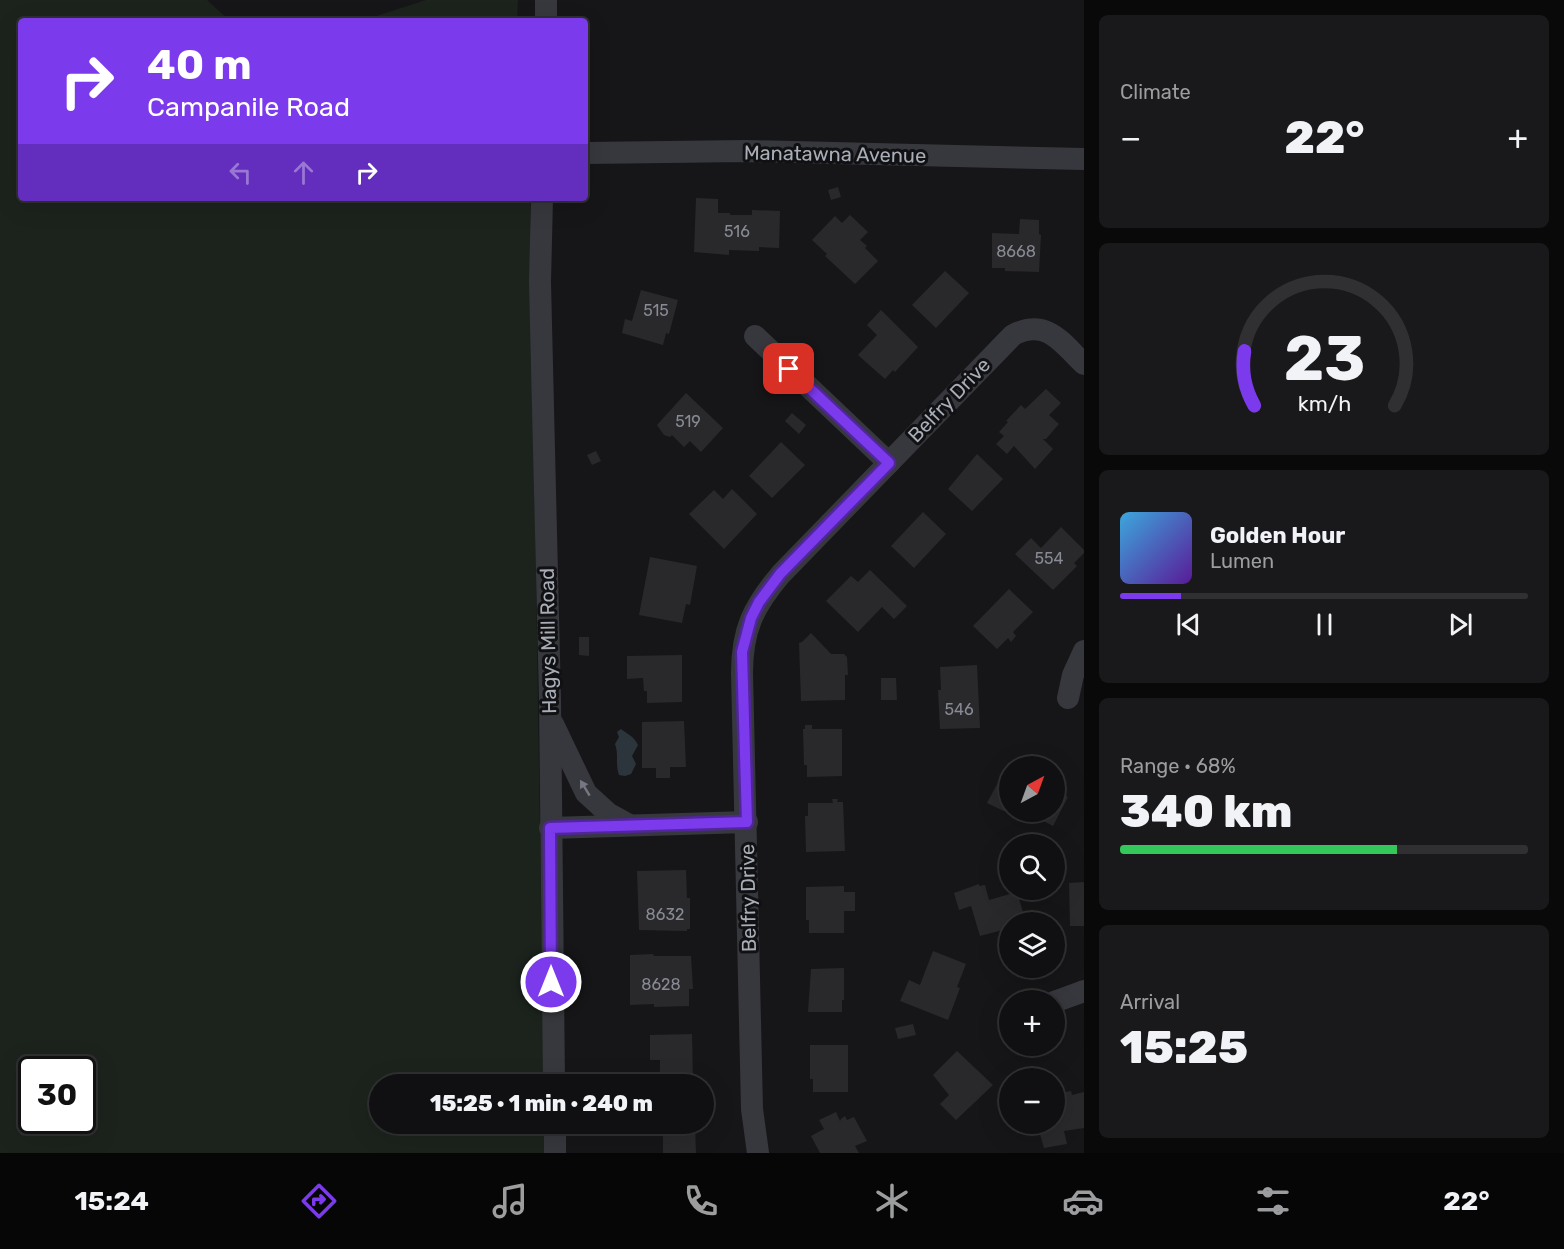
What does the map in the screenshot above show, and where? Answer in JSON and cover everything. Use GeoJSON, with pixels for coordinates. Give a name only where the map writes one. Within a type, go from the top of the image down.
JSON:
{"type":"FeatureCollection","features":[{"type":"Feature","properties":{"kind":"street"},"geometry":{"type":"LineString","coordinates":[[546,0],[546,18]]}},
{"type":"Feature","properties":{"kind":"street","name":"Manatawna Avenue"},"geometry":{"type":"LineString","coordinates":[[588,153],[747,152],[1084,159]]}},
{"type":"Feature","properties":{"kind":"street","name":"Hagys Mill Road"},"geometry":{"type":"LineString","coordinates":[[542,201],[540,282],[550,716],[554,1074]]}},
{"type":"Feature","properties":{"kind":"street","name":"Belfry Drive"},"geometry":{"type":"LineString","coordinates":[[758,1153],[752,1109],[742,652],[751,618],[759,602],[780,574],[1013,335],[1032,328],[1050,332],[1084,364]]}},
{"type":"Feature","properties":{"kind":"street"},"geometry":{"type":"LineString","coordinates":[[755,336],[889,463]]}},
{"type":"Feature","properties":{"kind":"street"},"geometry":{"type":"LineString","coordinates":[[1068,698],[1073,675],[1084,651]]}},
{"type":"Feature","properties":{"kind":"street"},"geometry":{"type":"LineString","coordinates":[[550,716],[586,792],[609,814],[629,825]]}},
{"type":"Feature","properties":{"kind":"street"},"geometry":{"type":"LineString","coordinates":[[550,828],[747,822]]}},
{"type":"Feature","properties":{"kind":"street"},"geometry":{"type":"LineString","coordinates":[[1065,998],[1084,991]]}},
{"type":"Feature","properties":{"kind":"street"},"geometry":{"type":"LineString","coordinates":[[555,1134],[555,1153]]}},
{"type":"Feature","properties":{"kind":"shaded area"},"geometry":{"type":"Polygon","coordinates":[[[0,0],[207,0],[227,18],[18,18],[18,201],[530,201],[544,1074],[369,1074],[369,1134],[545,1134],[546,1153],[0,1153],[0,0]]]}},
{"type":"Feature","properties":{"kind":"shaded area"},"geometry":{"type":"Polygon","coordinates":[[[426,0],[518,0],[517,18],[370,18],[426,0]]]}},
{"type":"Feature","properties":{"kind":"shaded area"},"geometry":{"type":"Polygon","coordinates":[[[621,729],[638,745],[632,756],[636,764],[631,774],[625,776],[619,775],[615,744],[619,737],[617,732],[621,729]]]}},
{"type":"Feature","properties":{"kind":"building"},"geometry":{"type":"Polygon","coordinates":[[[838,187],[841,197],[831,200],[828,190],[838,187]]]}},
{"type":"Feature","properties":{"kind":"building"},"geometry":{"type":"Polygon","coordinates":[[[696,198],[718,199],[718,213],[730,213],[730,215],[752,215],[752,210],[780,211],[779,248],[759,247],[759,251],[729,250],[729,255],[694,252],[696,198]]]}},
{"type":"Feature","properties":{"kind":"building"},"geometry":{"type":"Polygon","coordinates":[[[850,215],[868,232],[860,240],[878,261],[855,284],[825,256],[827,254],[812,240],[835,216],[842,223],[850,215]]]}},
{"type":"Feature","properties":{"kind":"building"},"geometry":{"type":"Polygon","coordinates":[[[1020,219],[1039,220],[1039,234],[1041,235],[1039,272],[1005,271],[1005,268],[992,268],[992,233],[1019,234],[1020,219]]]}},
{"type":"Feature","properties":{"kind":"building"},"geometry":{"type":"Polygon","coordinates":[[[945,271],[969,293],[936,328],[912,305],[945,271]]]}},
{"type":"Feature","properties":{"kind":"building"},"geometry":{"type":"Polygon","coordinates":[[[641,290],[678,300],[669,334],[666,333],[663,345],[622,333],[625,319],[632,321],[641,290]]]}},
{"type":"Feature","properties":{"kind":"building"},"geometry":{"type":"Polygon","coordinates":[[[881,310],[918,347],[895,372],[893,370],[885,379],[858,355],[877,335],[867,325],[881,310]]]}},
{"type":"Feature","properties":{"kind":"building"},"geometry":{"type":"Polygon","coordinates":[[[1046,389],[1061,403],[1049,415],[1059,424],[1046,439],[1043,439],[1053,449],[1035,469],[1014,446],[1007,454],[996,444],[1004,436],[999,432],[1008,422],[1006,421],[1021,405],[1025,409],[1046,389]]]}},
{"type":"Feature","properties":{"kind":"building"},"geometry":{"type":"Polygon","coordinates":[[[686,393],[723,428],[701,452],[690,441],[684,447],[672,435],[670,437],[664,435],[657,425],[686,393]]]}},
{"type":"Feature","properties":{"kind":"building"},"geometry":{"type":"Polygon","coordinates":[[[792,413],[806,425],[799,434],[785,421],[792,413]]]}},
{"type":"Feature","properties":{"kind":"building"},"geometry":{"type":"Polygon","coordinates":[[[781,442],[805,465],[772,498],[749,476],[781,442]]]}},
{"type":"Feature","properties":{"kind":"building"},"geometry":{"type":"Polygon","coordinates":[[[596,451],[601,461],[592,465],[587,455],[596,451]]]}},
{"type":"Feature","properties":{"kind":"building"},"geometry":{"type":"Polygon","coordinates":[[[977,454],[1003,479],[972,511],[948,489],[977,454]]]}},
{"type":"Feature","properties":{"kind":"building"},"geometry":{"type":"Polygon","coordinates":[[[732,489],[757,514],[724,549],[689,514],[714,490],[723,499],[732,489]]]}},
{"type":"Feature","properties":{"kind":"building"},"geometry":{"type":"Polygon","coordinates":[[[923,512],[946,534],[914,568],[891,546],[923,512]]]}},
{"type":"Feature","properties":{"kind":"building"},"geometry":{"type":"Polygon","coordinates":[[[1061,527],[1084,550],[1084,553],[1074,563],[1077,566],[1053,590],[1015,554],[1031,538],[1041,548],[1061,527]]]}},
{"type":"Feature","properties":{"kind":"building"},"geometry":{"type":"Polygon","coordinates":[[[650,557],[697,566],[690,605],[686,604],[682,623],[639,615],[650,557]]]}},
{"type":"Feature","properties":{"kind":"building"},"geometry":{"type":"Polygon","coordinates":[[[870,570],[907,606],[894,619],[882,607],[858,632],[826,601],[851,576],[858,582],[870,570]]]}},
{"type":"Feature","properties":{"kind":"building"},"geometry":{"type":"Polygon","coordinates":[[[1009,589],[1033,612],[1013,632],[1016,636],[1011,642],[1008,638],[997,649],[973,626],[1009,589]]]}},
{"type":"Feature","properties":{"kind":"building"},"geometry":{"type":"Polygon","coordinates":[[[811,633],[831,654],[844,654],[847,657],[848,675],[845,675],[845,700],[801,701],[799,643],[811,633]]]}},
{"type":"Feature","properties":{"kind":"building"},"geometry":{"type":"Polygon","coordinates":[[[579,637],[589,637],[589,656],[579,655],[579,637]]]}},
{"type":"Feature","properties":{"kind":"building"},"geometry":{"type":"Polygon","coordinates":[[[682,655],[682,702],[647,703],[647,691],[644,691],[643,678],[627,679],[627,656],[682,655]]]}},
{"type":"Feature","properties":{"kind":"building"},"geometry":{"type":"Polygon","coordinates":[[[977,665],[980,728],[940,729],[938,690],[941,690],[940,667],[977,665]]]}},
{"type":"Feature","properties":{"kind":"building"},"geometry":{"type":"Polygon","coordinates":[[[881,678],[896,678],[897,700],[881,700],[881,678]]]}},
{"type":"Feature","properties":{"kind":"building"},"geometry":{"type":"Polygon","coordinates":[[[684,721],[686,767],[670,767],[670,778],[656,778],[656,768],[642,768],[642,722],[684,721]]]}},
{"type":"Feature","properties":{"kind":"building"},"geometry":{"type":"Polygon","coordinates":[[[805,725],[812,725],[812,729],[842,729],[842,776],[807,777],[807,765],[804,765],[803,729],[805,725]]]}},
{"type":"Feature","properties":{"kind":"building"},"geometry":{"type":"Polygon","coordinates":[[[999,781],[999,809],[987,803],[999,781]]]}},
{"type":"Feature","properties":{"kind":"building"},"geometry":{"type":"Polygon","coordinates":[[[832,799],[843,802],[845,851],[806,852],[805,816],[808,816],[808,803],[833,803],[832,799]]]}},
{"type":"Feature","properties":{"kind":"building"},"geometry":{"type":"Polygon","coordinates":[[[686,870],[687,898],[690,898],[690,929],[687,931],[639,930],[637,871],[686,870]]]}},
{"type":"Feature","properties":{"kind":"building"},"geometry":{"type":"Polygon","coordinates":[[[1084,882],[1084,926],[1070,926],[1069,883],[1084,882]]]}},
{"type":"Feature","properties":{"kind":"building"},"geometry":{"type":"Polygon","coordinates":[[[979,884],[979,886],[985,885],[989,900],[999,897],[999,900],[1019,900],[1023,912],[999,912],[999,931],[980,936],[971,906],[959,910],[954,893],[979,884]]]}},
{"type":"Feature","properties":{"kind":"building"},"geometry":{"type":"Polygon","coordinates":[[[844,886],[844,892],[855,892],[855,911],[844,911],[844,933],[809,933],[809,920],[806,920],[806,887],[844,886]]]}},
{"type":"Feature","properties":{"kind":"building"},"geometry":{"type":"Polygon","coordinates":[[[933,951],[966,964],[948,1020],[900,1001],[909,980],[920,985],[933,951]]]}},
{"type":"Feature","properties":{"kind":"building"},"geometry":{"type":"Polygon","coordinates":[[[653,954],[654,956],[691,956],[693,989],[689,989],[689,1006],[630,1005],[630,955],[653,954]]]}},
{"type":"Feature","properties":{"kind":"building"},"geometry":{"type":"Polygon","coordinates":[[[844,968],[842,1012],[808,1012],[811,969],[844,968]]]}},
{"type":"Feature","properties":{"kind":"building"},"geometry":{"type":"Polygon","coordinates":[[[913,1024],[916,1035],[898,1039],[895,1028],[913,1024]]]}},
{"type":"Feature","properties":{"kind":"building"},"geometry":{"type":"Polygon","coordinates":[[[692,1034],[693,1074],[660,1074],[660,1060],[650,1060],[650,1035],[692,1034]]]}},
{"type":"Feature","properties":{"kind":"building"},"geometry":{"type":"Polygon","coordinates":[[[810,1045],[848,1045],[848,1092],[813,1092],[813,1079],[810,1079],[810,1045]]]}},
{"type":"Feature","properties":{"kind":"building"},"geometry":{"type":"Polygon","coordinates":[[[957,1051],[993,1085],[956,1120],[940,1104],[949,1095],[933,1075],[957,1051]]]}},
{"type":"Feature","properties":{"kind":"building"},"geometry":{"type":"Polygon","coordinates":[[[1071,1091],[1072,1095],[1084,1092],[1084,1128],[1065,1131],[1065,1092],[1071,1091]]]}},
{"type":"Feature","properties":{"kind":"building"},"geometry":{"type":"Polygon","coordinates":[[[836,1112],[840,1121],[845,1116],[847,1120],[854,1117],[867,1141],[855,1146],[859,1153],[820,1153],[811,1136],[824,1129],[819,1120],[836,1112]]]}},
{"type":"Feature","properties":{"kind":"building"},"geometry":{"type":"Polygon","coordinates":[[[663,1134],[695,1134],[696,1153],[663,1153],[663,1134]]]}},
{"type":"Feature","properties":{"kind":"building"},"geometry":{"type":"Polygon","coordinates":[[[1040,1134],[1065,1134],[1067,1144],[1044,1148],[1040,1134]]]}},
{"type":"Feature","properties":{"kind":"route"},"geometry":{"type":"LineString","coordinates":[[551,982],[550,828],[747,822],[742,652],[751,618],[759,602],[780,574],[889,463],[789,369]]}}]}
